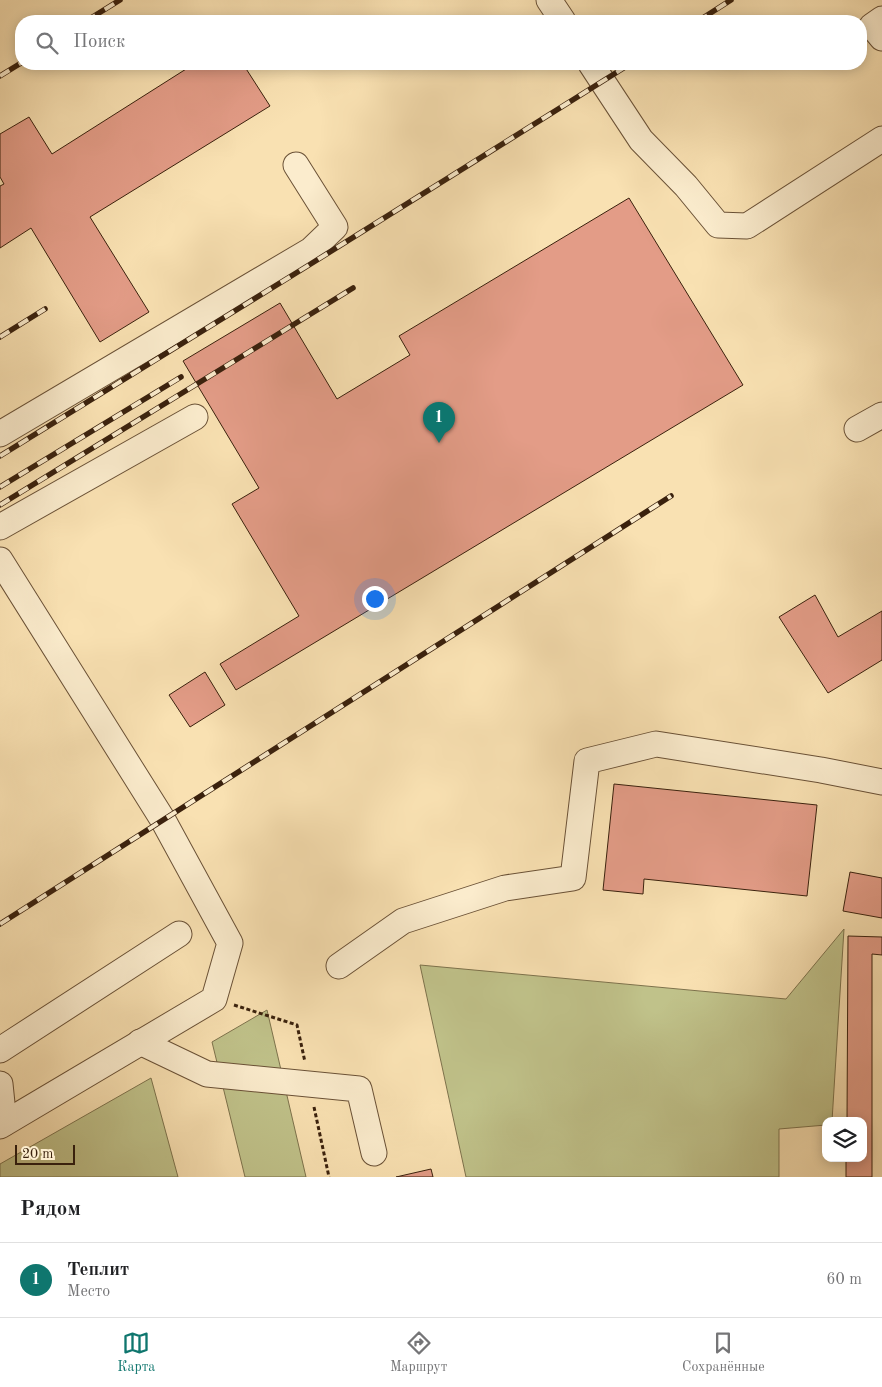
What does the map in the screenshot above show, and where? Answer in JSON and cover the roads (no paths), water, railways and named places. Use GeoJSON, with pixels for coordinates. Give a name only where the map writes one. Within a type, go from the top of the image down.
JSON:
{"type":"FeatureCollection","features":[{"type":"Feature","properties":{"kind":"lane"},"geometry":{"type":"LineString","coordinates":[[549,0],[559,15]]}},
{"type":"Feature","properties":{"kind":"lane"},"geometry":{"type":"LineString","coordinates":[[882,19],[872,26],[882,38]]}},
{"type":"Feature","properties":{"kind":"lane"},"geometry":{"type":"LineString","coordinates":[[595,70],[641,140],[686,186],[718,225],[746,226],[882,139]]}},
{"type":"Feature","properties":{"kind":"lane"},"geometry":{"type":"LineString","coordinates":[[0,434],[311,250],[335,227],[296,165]]}},
{"type":"Feature","properties":{"kind":"lane"},"geometry":{"type":"LineString","coordinates":[[857,429],[882,415]]}},
{"type":"Feature","properties":{"kind":"lane"},"geometry":{"type":"LineString","coordinates":[[0,527],[195,417]]}},
{"type":"Feature","properties":{"kind":"lane"},"geometry":{"type":"LineString","coordinates":[[0,560],[163,820],[230,944],[214,999],[2,1125],[0,1084]]}},
{"type":"Feature","properties":{"kind":"lane"},"geometry":{"type":"LineString","coordinates":[[339,966],[403,921],[505,888],[573,878],[587,761],[656,744],[821,770],[882,782]]}},
{"type":"Feature","properties":{"kind":"lane"},"geometry":{"type":"LineString","coordinates":[[0,1050],[179,934]]}},
{"type":"Feature","properties":{"kind":"lane"},"geometry":{"type":"LineString","coordinates":[[140,1042],[206,1074],[359,1089],[374,1153]]}},
{"type":"Feature","properties":{"kind":"railway"},"geometry":{"type":"LineString","coordinates":[[96,15],[120,0]]}},
{"type":"Feature","properties":{"kind":"railway"},"geometry":{"type":"LineString","coordinates":[[707,15],[731,0]]}},
{"type":"Feature","properties":{"kind":"railway"},"geometry":{"type":"LineString","coordinates":[[0,76],[15,67]]}},
{"type":"Feature","properties":{"kind":"railway"},"geometry":{"type":"LineString","coordinates":[[0,456],[620,70]]}},
{"type":"Feature","properties":{"kind":"railway"},"geometry":{"type":"LineString","coordinates":[[0,505],[353,288]]}},
{"type":"Feature","properties":{"kind":"railway"},"geometry":{"type":"LineString","coordinates":[[0,337],[45,309]]}},
{"type":"Feature","properties":{"kind":"railway"},"geometry":{"type":"LineString","coordinates":[[0,487],[181,377]]}},
{"type":"Feature","properties":{"kind":"railway"},"geometry":{"type":"LineString","coordinates":[[0,924],[671,496]]}},
{"type":"Feature","properties":{"kind":"place","name":"Теплит"},"geometry":{"type":"Point","coordinates":[439,443]}}]}
